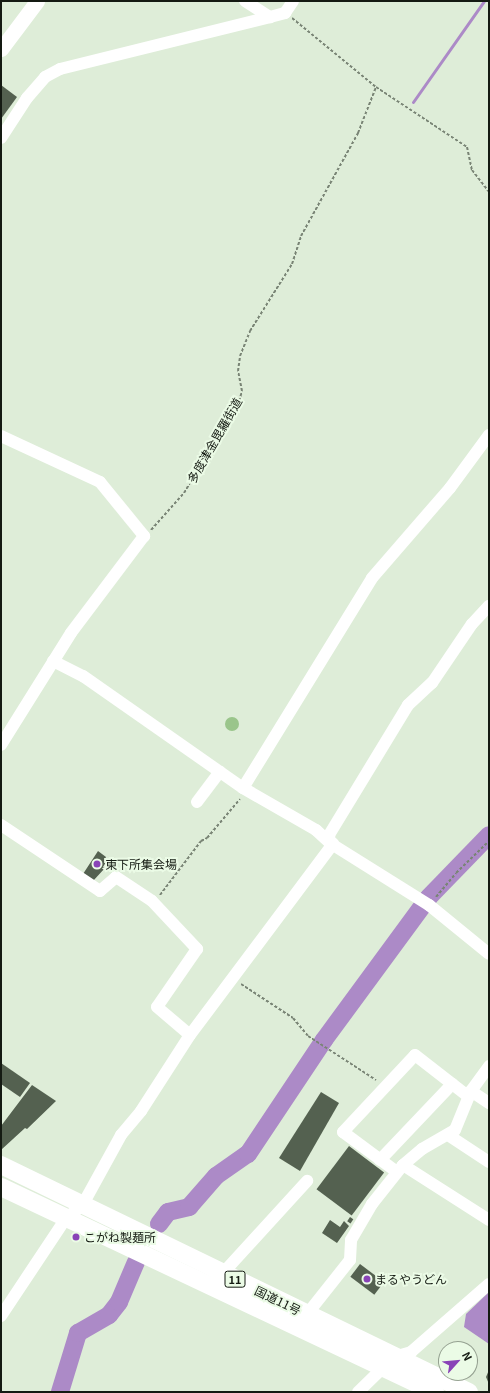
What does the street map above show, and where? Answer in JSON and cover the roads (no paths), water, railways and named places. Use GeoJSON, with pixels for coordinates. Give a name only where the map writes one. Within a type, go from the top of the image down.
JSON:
{"type":"FeatureCollection","features":[{"type":"Feature","properties":{"kind":"highway","name":"国道11号"},"geometry":{"type":"LineString","coordinates":[[1,1165],[82,1206],[223,1273],[303,1320]]}},
{"type":"Feature","properties":{"kind":"highway","name":"国道11号"},"geometry":{"type":"LineString","coordinates":[[1,1187],[66,1218],[303,1320],[388,1363],[435,1392]]}},
{"type":"Feature","properties":{"kind":"highway","name":"国道11号"},"geometry":{"type":"LineString","coordinates":[[388,1363],[469,1392]]}},
{"type":"Feature","properties":{"kind":"main road"},"geometry":{"type":"LineString","coordinates":[[1,49],[37,1]]}},
{"type":"Feature","properties":{"kind":"street"},"geometry":{"type":"LineString","coordinates":[[245,1],[270,17]]}},
{"type":"Feature","properties":{"kind":"street"},"geometry":{"type":"LineString","coordinates":[[1,138],[27,98],[45,77],[60,69],[285,13],[293,1]]}},
{"type":"Feature","properties":{"kind":"street"},"geometry":{"type":"LineString","coordinates":[[245,789],[372,578],[450,488],[489,435]]}},
{"type":"Feature","properties":{"kind":"street"},"geometry":{"type":"LineString","coordinates":[[1,436],[100,482],[144,536],[77,629],[71,633],[1,745]]}},
{"type":"Feature","properties":{"kind":"street"},"geometry":{"type":"LineString","coordinates":[[1,1316],[66,1218],[82,1206],[121,1135],[141,1111],[190,1036],[331,845],[329,835],[408,705],[432,683],[472,624],[489,606]]}},
{"type":"Feature","properties":{"kind":"street"},"geometry":{"type":"LineString","coordinates":[[54,661],[83,676],[245,789],[316,830],[331,845],[427,904],[489,954]]}},
{"type":"Feature","properties":{"kind":"street"},"geometry":{"type":"LineString","coordinates":[[197,802],[220,772]]}},
{"type":"Feature","properties":{"kind":"street"},"geometry":{"type":"LineString","coordinates":[[1,825],[100,891],[116,877],[154,903],[196,949],[157,1007],[190,1036]]}},
{"type":"Feature","properties":{"kind":"street"},"geometry":{"type":"LineString","coordinates":[[489,1103],[452,1084],[415,1055],[343,1132],[380,1160],[400,1169],[489,1220]]}},
{"type":"Feature","properties":{"kind":"street"},"geometry":{"type":"LineString","coordinates":[[303,1320],[350,1260],[351,1240],[372,1204],[400,1169],[422,1149],[448,1136],[455,1130],[470,1094],[489,1066]]}},
{"type":"Feature","properties":{"kind":"street"},"geometry":{"type":"LineString","coordinates":[[380,1160],[452,1084]]}},
{"type":"Feature","properties":{"kind":"street"},"geometry":{"type":"LineString","coordinates":[[448,1136],[489,1162]]}},
{"type":"Feature","properties":{"kind":"street"},"geometry":{"type":"LineString","coordinates":[[223,1273],[307,1181]]}},
{"type":"Feature","properties":{"kind":"street"},"geometry":{"type":"LineString","coordinates":[[358,1392],[388,1363],[411,1352],[489,1284]]}},
{"type":"Feature","properties":{"kind":"waterway"},"geometry":{"type":"LineString","coordinates":[[413,102],[484,1]]}},
{"type":"Feature","properties":{"kind":"waterway"},"geometry":{"type":"LineString","coordinates":[[159,1224],[168,1212],[189,1207],[216,1176],[248,1154],[324,1040],[429,897],[489,835]]}},
{"type":"Feature","properties":{"kind":"waterway"},"geometry":{"type":"LineString","coordinates":[[60,1392],[78,1333],[109,1315],[119,1302],[136,1262]]}},
{"type":"Feature","properties":{"kind":"place","name":"東下所集会場"},"geometry":{"type":"Point","coordinates":[97,864]}},
{"type":"Feature","properties":{"kind":"place","name":"こがね製麺所"},"geometry":{"type":"Point","coordinates":[76,1237]}},
{"type":"Feature","properties":{"kind":"place","name":"まるやうどん"},"geometry":{"type":"Point","coordinates":[367,1279]}}]}
